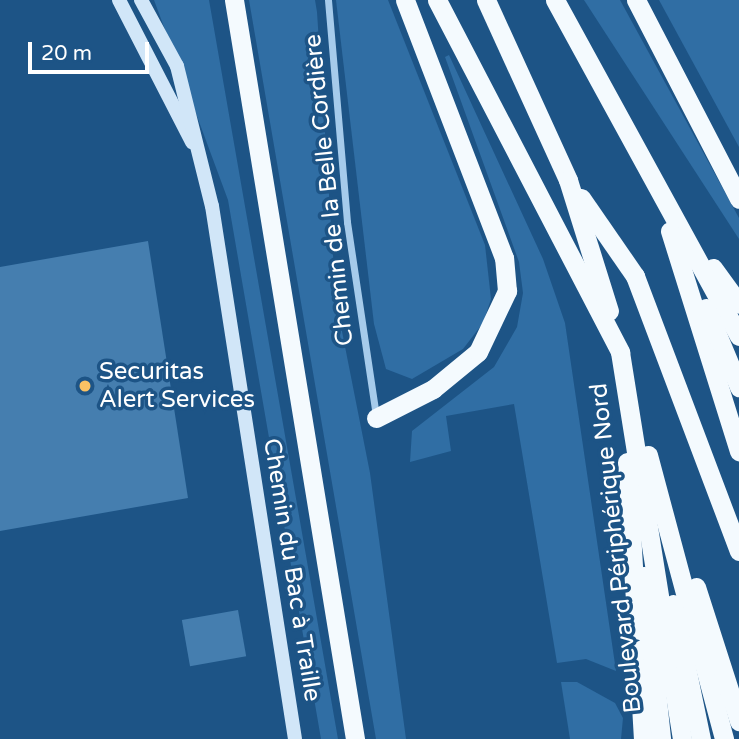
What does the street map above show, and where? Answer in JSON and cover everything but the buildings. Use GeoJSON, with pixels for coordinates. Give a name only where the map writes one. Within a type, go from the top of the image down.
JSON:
{"type":"FeatureCollection","features":[{"type":"Feature","properties":{"kind":"highway"},"geometry":{"type":"LineString","coordinates":[[234,0],[355,739]]}},
{"type":"Feature","properties":{"kind":"highway"},"geometry":{"type":"LineString","coordinates":[[376,418],[433,389],[478,352],[507,291],[504,258],[405,0]]}},
{"type":"Feature","properties":{"kind":"highway"},"geometry":{"type":"LineString","coordinates":[[437,0],[621,352],[682,739]]}},
{"type":"Feature","properties":{"kind":"highway","name":"Boulevard Périphérique Nord"},"geometry":{"type":"LineString","coordinates":[[486,0],[569,180],[739,720]]}},
{"type":"Feature","properties":{"kind":"highway"},"geometry":{"type":"LineString","coordinates":[[555,0],[739,336]]}},
{"type":"Feature","properties":{"kind":"highway"},"geometry":{"type":"LineString","coordinates":[[636,0],[739,199]]}},
{"type":"Feature","properties":{"kind":"highway"},"geometry":{"type":"LineString","coordinates":[[569,180],[635,276],[739,551]]}},
{"type":"Feature","properties":{"kind":"highway"},"geometry":{"type":"LineString","coordinates":[[659,194],[739,304]]}},
{"type":"Feature","properties":{"kind":"highway"},"geometry":{"type":"LineString","coordinates":[[659,194],[739,317]]}},
{"type":"Feature","properties":{"kind":"highway"},"geometry":{"type":"LineString","coordinates":[[659,194],[739,365]]}},
{"type":"Feature","properties":{"kind":"highway"},"geometry":{"type":"LineString","coordinates":[[659,194],[739,387]]}},
{"type":"Feature","properties":{"kind":"highway"},"geometry":{"type":"LineString","coordinates":[[659,194],[739,412]]}},
{"type":"Feature","properties":{"kind":"highway"},"geometry":{"type":"LineString","coordinates":[[659,194],[739,451]]}},
{"type":"Feature","properties":{"kind":"highway","name":"Boulevard Périphérique Nord"},"geometry":{"type":"LineString","coordinates":[[621,352],[643,739]]}},
{"type":"Feature","properties":{"kind":"highway","name":"Boulevard Périphérique Nord"},"geometry":{"type":"LineString","coordinates":[[621,352],[661,739]]}},
{"type":"Feature","properties":{"kind":"highway","name":"Boulevard Périphérique Nord"},"geometry":{"type":"LineString","coordinates":[[621,352],[701,739]]}},
{"type":"Feature","properties":{"kind":"highway","name":"Boulevard Périphérique Nord"},"geometry":{"type":"LineString","coordinates":[[621,352],[724,739]]}},
{"type":"Feature","properties":{"kind":"main road","name":"Chemin du Bac à Traille"},"geometry":{"type":"LineString","coordinates":[[119,0],[200,159]]}},
{"type":"Feature","properties":{"kind":"main road","name":"Chemin du Bac à Traille"},"geometry":{"type":"LineString","coordinates":[[141,0],[177,66],[200,159],[233,323],[295,739]]}},
{"type":"Feature","properties":{"kind":"street","name":"Chemin de la Belle Cordière"},"geometry":{"type":"LineString","coordinates":[[328,0],[347,222],[376,418]]}},
{"type":"Feature","properties":{"kind":"shaded area"},"geometry":{"type":"Polygon","coordinates":[[[154,0],[209,0],[338,739],[321,739],[228,200],[154,0]]]}},
{"type":"Feature","properties":{"kind":"shaded area"},"geometry":{"type":"Polygon","coordinates":[[[249,0],[315,0],[336,301],[370,473],[406,739],[376,739],[249,0]]]}},
{"type":"Feature","properties":{"kind":"shaded area"},"geometry":{"type":"Polygon","coordinates":[[[336,0],[388,0],[485,245],[491,299],[483,323],[463,349],[412,379],[386,369],[374,324],[336,0]]]}},
{"type":"Feature","properties":{"kind":"shaded area"},"geometry":{"type":"Polygon","coordinates":[[[584,0],[620,0],[739,218],[739,239],[584,0]]]}},
{"type":"Feature","properties":{"kind":"shaded area"},"geometry":{"type":"Polygon","coordinates":[[[659,0],[739,0],[739,147],[659,0]]]}},
{"type":"Feature","properties":{"kind":"shaded area"},"geometry":{"type":"Polygon","coordinates":[[[449,55],[543,259],[565,323],[616,671],[586,659],[557,663],[514,404],[446,416],[451,451],[410,462],[412,431],[494,367],[517,327],[523,293],[519,262],[445,57],[449,55]]]}},
{"type":"Feature","properties":{"kind":"shaded area"},"geometry":{"type":"Polygon","coordinates":[[[561,682],[577,682],[615,703],[623,718],[621,739],[570,739],[561,682]]]}},
{"type":"Feature","properties":{"kind":"place","name":"Securitas Alert Services"},"geometry":{"type":"Point","coordinates":[85,386]}}]}
